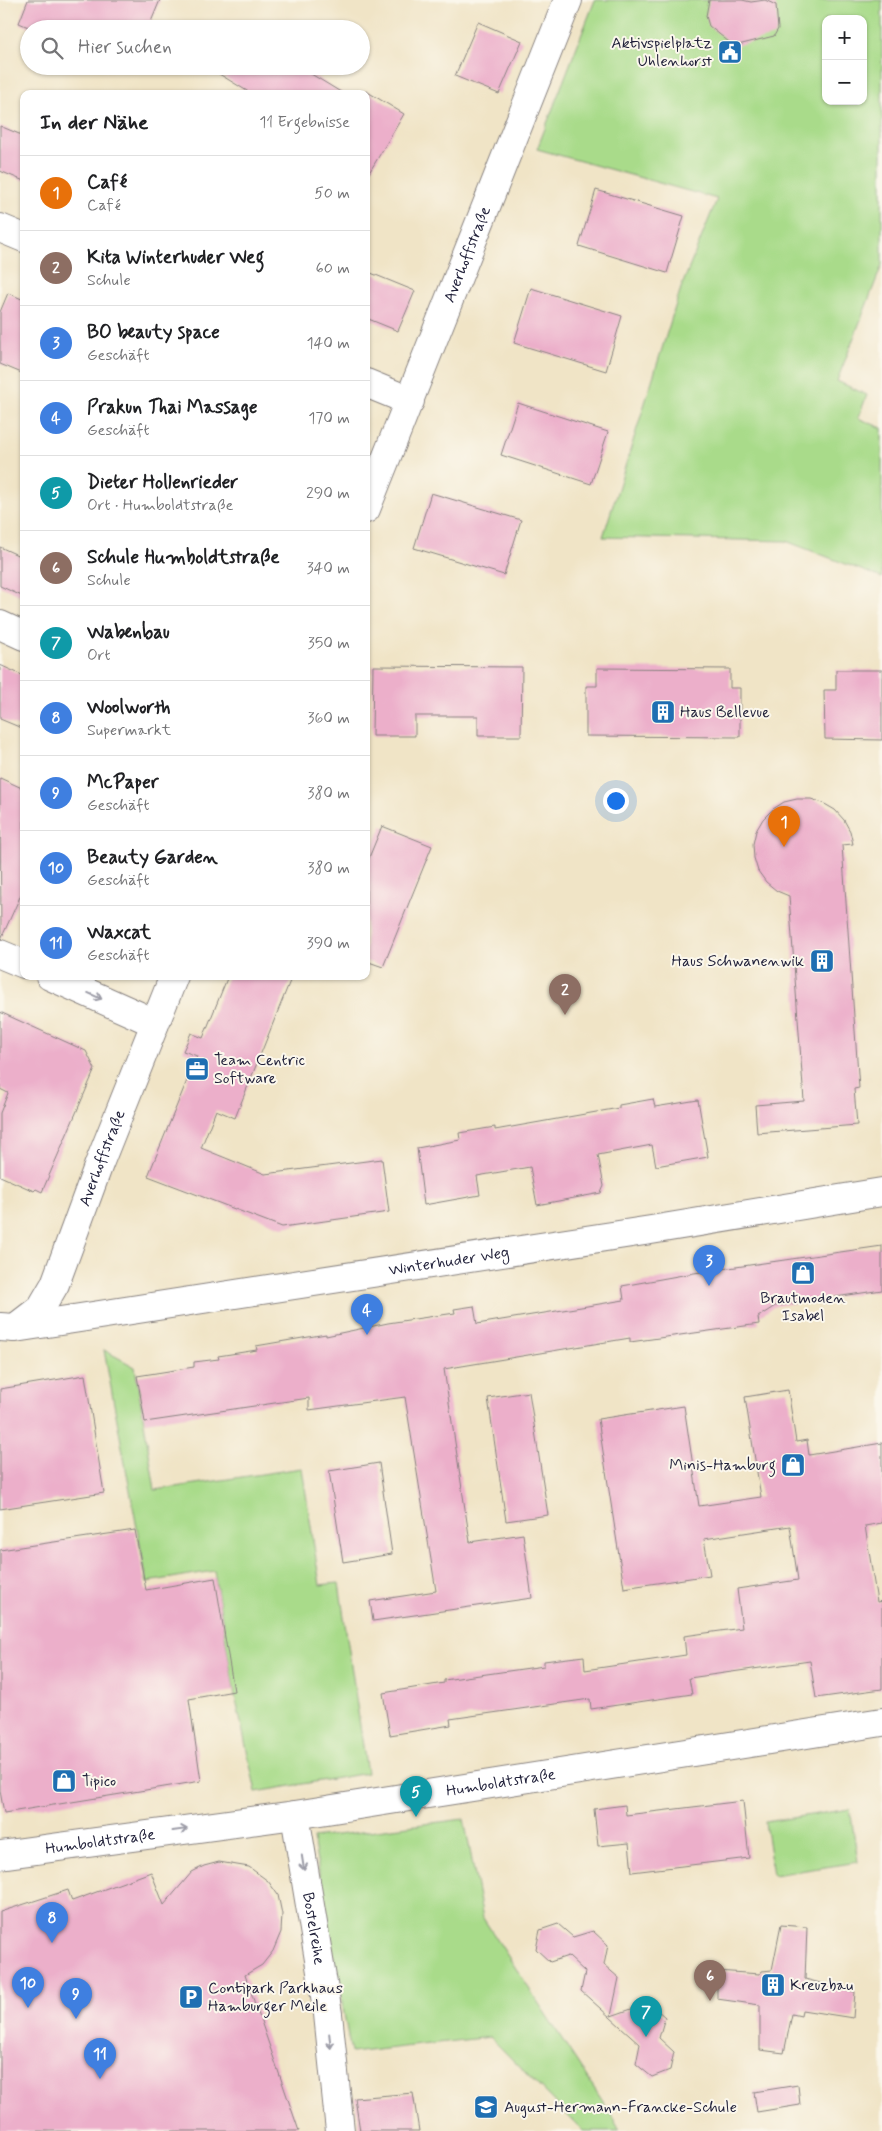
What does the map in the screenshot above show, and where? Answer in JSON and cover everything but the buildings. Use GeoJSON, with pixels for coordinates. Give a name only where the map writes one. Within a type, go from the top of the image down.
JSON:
{"type":"FeatureCollection","features":[{"type":"Feature","properties":{"kind":"street","name":"Averhoffstraße"},"geometry":{"type":"LineString","coordinates":[[370,499],[568,0]]}},
{"type":"Feature","properties":{"kind":"street"},"geometry":{"type":"LineString","coordinates":[[0,228],[20,236]]}},
{"type":"Feature","properties":{"kind":"street"},"geometry":{"type":"LineString","coordinates":[[370,385],[410,401]]}},
{"type":"Feature","properties":{"kind":"street"},"geometry":{"type":"LineString","coordinates":[[0,625],[20,634]]}},
{"type":"Feature","properties":{"kind":"street"},"geometry":{"type":"LineString","coordinates":[[0,954],[20,962]]}},
{"type":"Feature","properties":{"kind":"street"},"geometry":{"type":"LineString","coordinates":[[59,980],[155,1023]]}},
{"type":"Feature","properties":{"kind":"street","name":"Averhoffstraße"},"geometry":{"type":"LineString","coordinates":[[5,1329],[41,1308],[55,1284],[172,980]]}},
{"type":"Feature","properties":{"kind":"street","name":"Winterhuder Weg"},"geometry":{"type":"LineString","coordinates":[[5,1329],[650,1230],[882,1192]]}},
{"type":"Feature","properties":{"kind":"street","name":"Humboldtstraße"},"geometry":{"type":"LineString","coordinates":[[0,1854],[295,1815],[882,1722]]}},
{"type":"Feature","properties":{"kind":"street","name":"Bostelreihe"},"geometry":{"type":"LineString","coordinates":[[295,1815],[328,2014],[340,2131]]}},
{"type":"Feature","properties":{"kind":"green space"},"geometry":{"type":"Polygon","coordinates":[[[595,0],[882,0],[882,265],[837,381],[867,395],[858,418],[882,428],[882,578],[786,541],[603,537],[681,288],[717,199],[537,149],[595,0]]]}},
{"type":"Feature","properties":{"kind":"green space"},"geometry":{"type":"Polygon","coordinates":[[[104,1350],[135,1367],[155,1490],[302,1468],[320,1585],[339,1583],[367,1773],[256,1792],[234,1691],[214,1571],[147,1582],[104,1350]]]}},
{"type":"Feature","properties":{"kind":"green space"},"geometry":{"type":"Polygon","coordinates":[[[850,1809],[858,1862],[773,1875],[765,1822],[850,1809]]]}},
{"type":"Feature","properties":{"kind":"green space"},"geometry":{"type":"Polygon","coordinates":[[[464,1819],[483,1918],[609,2111],[620,2131],[583,2131],[490,2037],[351,2053],[313,1838],[464,1819]]]}},
{"type":"Feature","properties":{"kind":"place","name":"Aktivspielplatz Uhlenhorst"},"geometry":{"type":"Point","coordinates":[730,52]}},
{"type":"Feature","properties":{"kind":"place","name":"Haus Bellevue"},"geometry":{"type":"Point","coordinates":[663,712]}},
{"type":"Feature","properties":{"kind":"place","name":"Café"},"geometry":{"type":"Point","coordinates":[784,847]}},
{"type":"Feature","properties":{"kind":"place","name":"Haus Schwanenwik"},"geometry":{"type":"Point","coordinates":[822,961]}},
{"type":"Feature","properties":{"kind":"place","name":"Kita Winterhuder Weg"},"geometry":{"type":"Point","coordinates":[565,1015]}},
{"type":"Feature","properties":{"kind":"place","name":"Team Centric Software"},"geometry":{"type":"Point","coordinates":[197,1069]}},
{"type":"Feature","properties":{"kind":"place","name":"Brautmoden Isabel"},"geometry":{"type":"Point","coordinates":[803,1273]}},
{"type":"Feature","properties":{"kind":"place","name":"BO beauty space"},"geometry":{"type":"Point","coordinates":[709,1286]}},
{"type":"Feature","properties":{"kind":"place","name":"Prakun Thai Massage"},"geometry":{"type":"Point","coordinates":[367,1335]}},
{"type":"Feature","properties":{"kind":"place","name":"Minis-Hamburg"},"geometry":{"type":"Point","coordinates":[793,1465]}},
{"type":"Feature","properties":{"kind":"place","name":"Tipico"},"geometry":{"type":"Point","coordinates":[64,1781]}},
{"type":"Feature","properties":{"kind":"place","name":"Dieter Hollenrieder"},"geometry":{"type":"Point","coordinates":[416,1817]}},
{"type":"Feature","properties":{"kind":"place","name":"Woolworth"},"geometry":{"type":"Point","coordinates":[52,1943]}},
{"type":"Feature","properties":{"kind":"place","name":"Kreuzbau"},"geometry":{"type":"Point","coordinates":[773,1985]}},
{"type":"Feature","properties":{"kind":"place","name":"Contipark Parkhaus Hamburger Meile"},"geometry":{"type":"Point","coordinates":[191,1997]}},
{"type":"Feature","properties":{"kind":"place","name":"Schule Humboldtstraße"},"geometry":{"type":"Point","coordinates":[710,2001]}},
{"type":"Feature","properties":{"kind":"place","name":"Beauty Garden"},"geometry":{"type":"Point","coordinates":[28,2008]}},
{"type":"Feature","properties":{"kind":"place","name":"McPaper"},"geometry":{"type":"Point","coordinates":[76,2019]}},
{"type":"Feature","properties":{"kind":"place","name":"Wabenbau"},"geometry":{"type":"Point","coordinates":[646,2037]}},
{"type":"Feature","properties":{"kind":"place","name":"Waxcat"},"geometry":{"type":"Point","coordinates":[100,2079]}},
{"type":"Feature","properties":{"kind":"place","name":"August-Hermann-Francke-Schule"},"geometry":{"type":"Point","coordinates":[486,2107]}}]}
